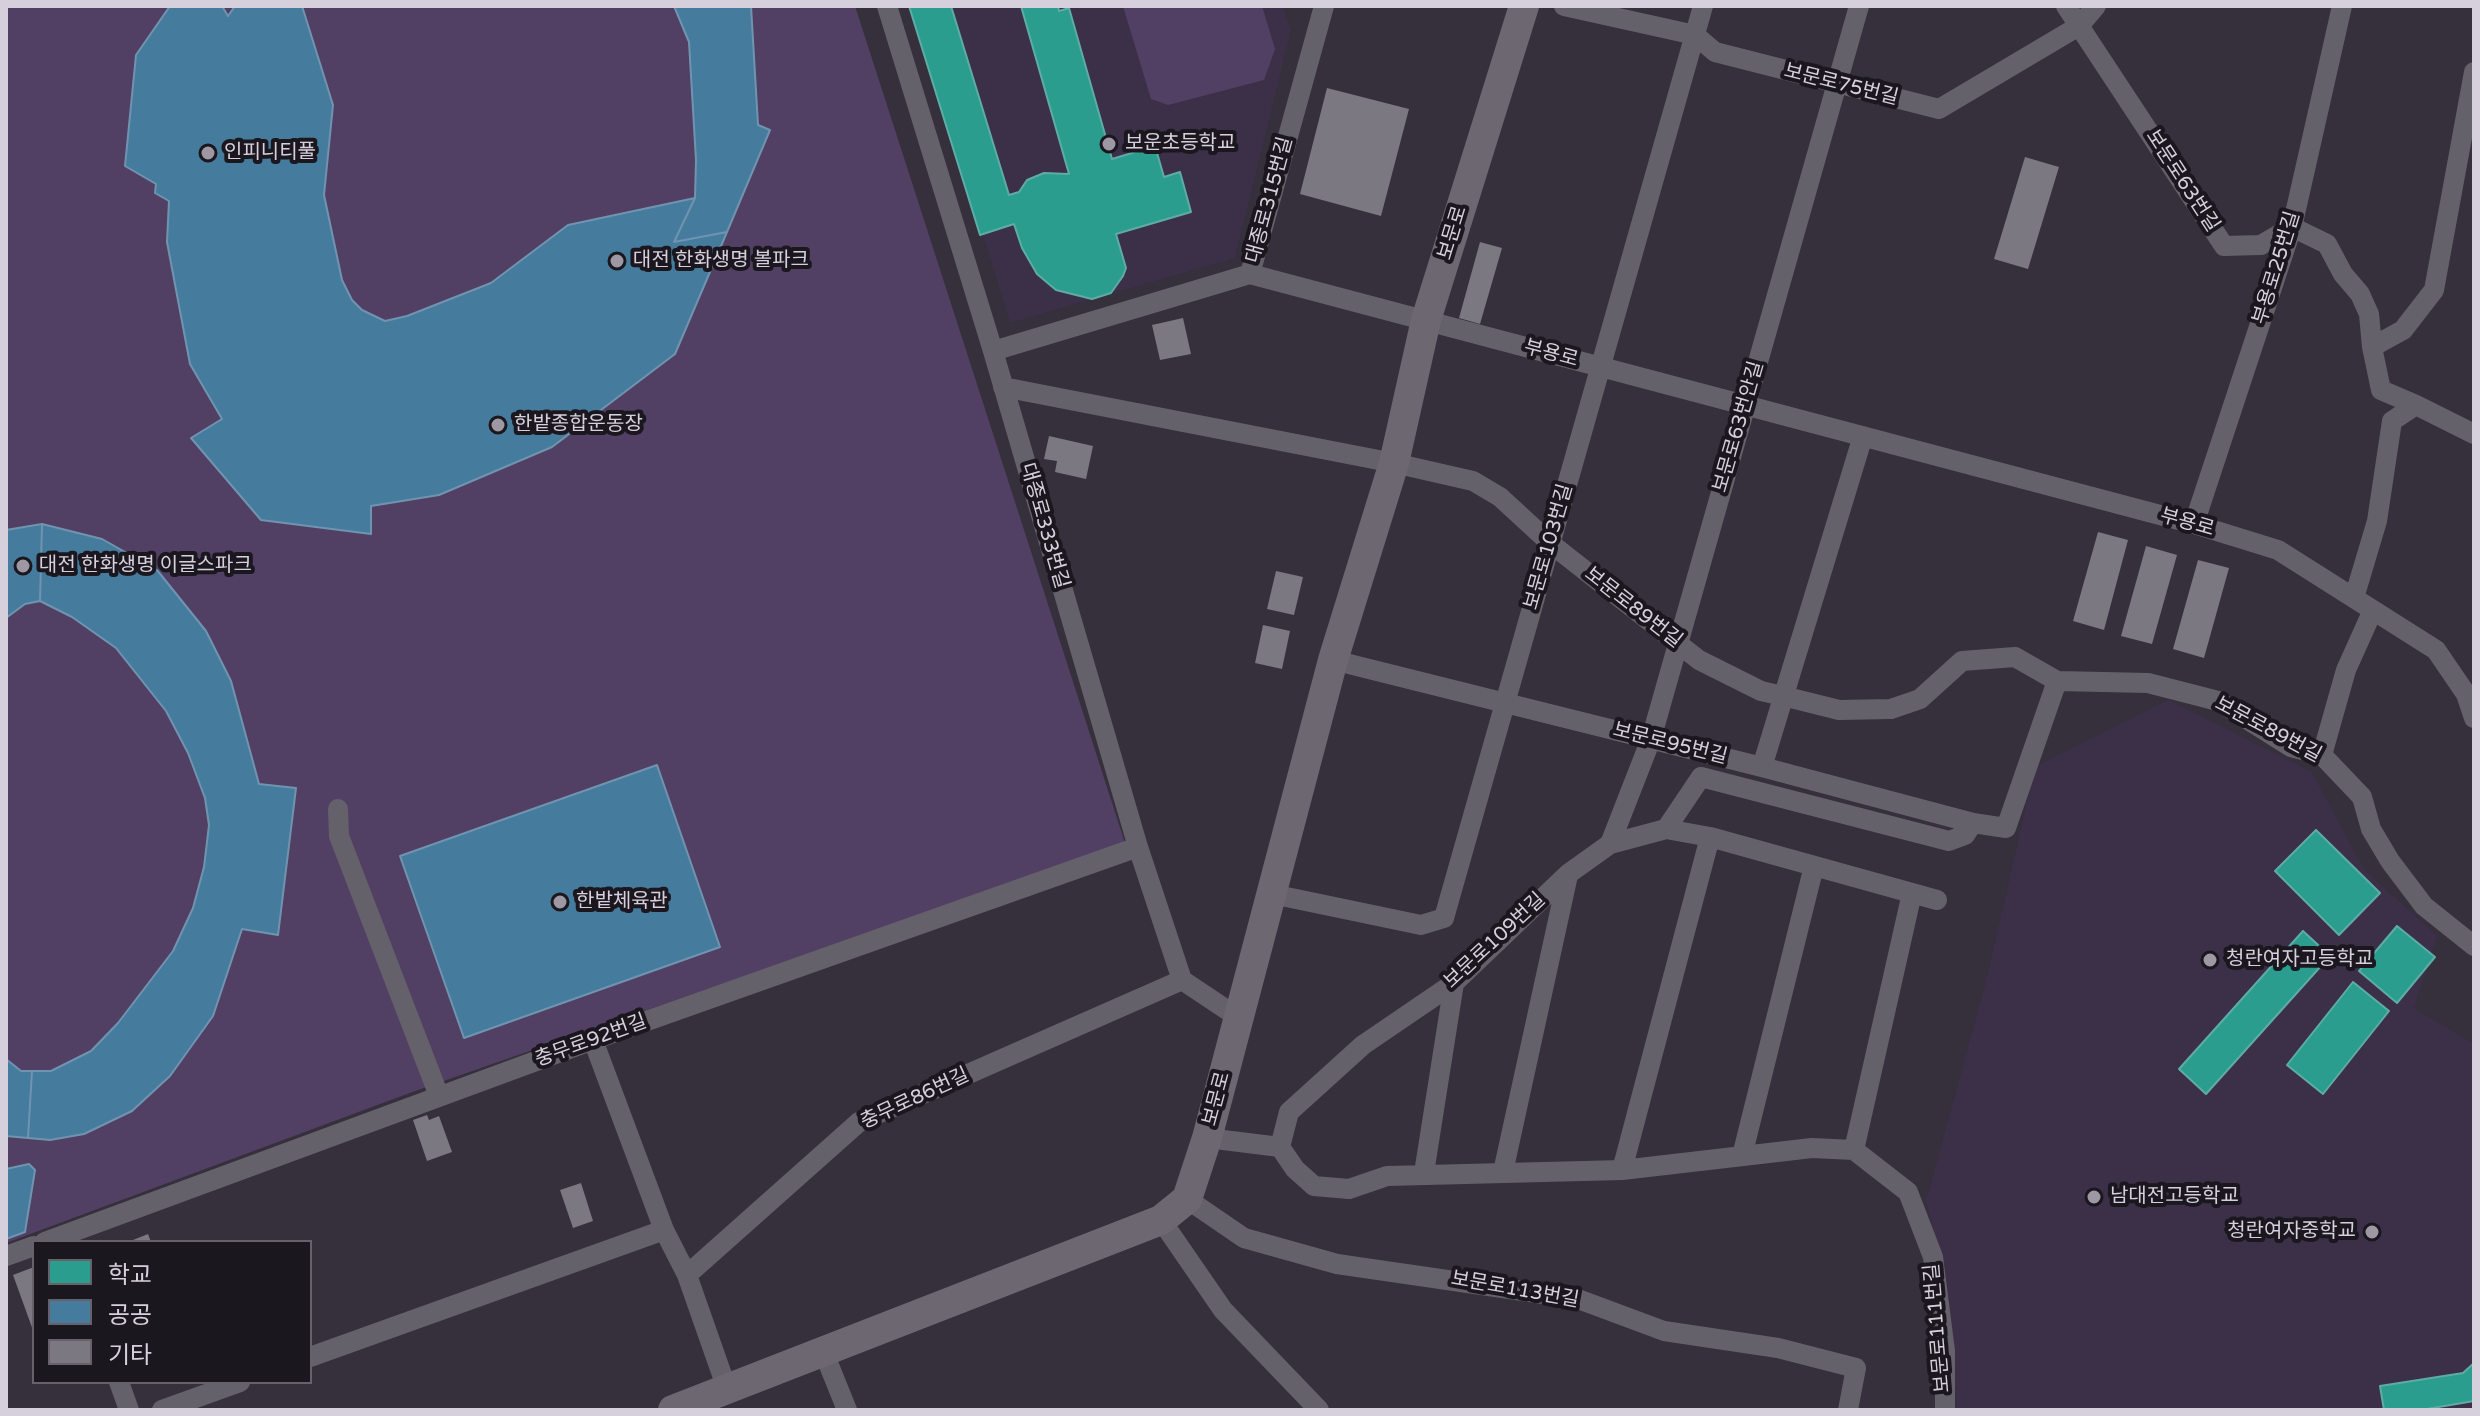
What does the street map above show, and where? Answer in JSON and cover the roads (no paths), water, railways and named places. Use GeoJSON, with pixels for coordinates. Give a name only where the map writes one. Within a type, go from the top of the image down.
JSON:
{"type":"FeatureCollection","features":[{"type":"Feature","properties":{"kind":"main road","name":"보문로"},"geometry":{"type":"LineString","coordinates":[[1187,1199],[1207,1138],[1333,660],[1394,463],[1426,320],[1524,6]]}},
{"type":"Feature","properties":{"kind":"main road"},"geometry":{"type":"LineString","coordinates":[[673,1410],[1161,1220],[1187,1199]]}},
{"type":"Feature","properties":{"kind":"street","name":"대종로333번길"},"geometry":{"type":"LineString","coordinates":[[887,6],[993,351],[1138,847],[1182,980]]}},
{"type":"Feature","properties":{"kind":"street","name":"대종로315번길"},"geometry":{"type":"LineString","coordinates":[[993,351],[1250,274],[1324,6]]}},
{"type":"Feature","properties":{"kind":"street","name":"보문로75번길"},"geometry":{"type":"LineString","coordinates":[[1564,6],[1695,35],[1715,52],[1939,109],[2079,26],[2096,6]]}},
{"type":"Feature","properties":{"kind":"street","name":"보문로103번길"},"geometry":{"type":"LineString","coordinates":[[1272,894],[1421,925],[1444,918],[1703,6]]}},
{"type":"Feature","properties":{"kind":"street","name":"보문로63번안길"},"geometry":{"type":"LineString","coordinates":[[1610,844],[1651,739],[1859,6]]}},
{"type":"Feature","properties":{"kind":"street","name":"보문로63번길"},"geometry":{"type":"LineString","coordinates":[[2066,6],[2224,246],[2261,245],[2292,227]]}},
{"type":"Feature","properties":{"kind":"street","name":"부용로25번길"},"geometry":{"type":"LineString","coordinates":[[2194,524],[2292,227],[2342,6]]}},
{"type":"Feature","properties":{"kind":"street"},"geometry":{"type":"LineString","coordinates":[[2372,347],[2403,330],[2434,290],[2474,72]]}},
{"type":"Feature","properties":{"kind":"street"},"geometry":{"type":"LineString","coordinates":[[2292,227],[2327,244],[2343,274],[2360,294],[2369,314],[2381,390],[2474,434]]}},
{"type":"Feature","properties":{"kind":"street","name":"부용로"},"geometry":{"type":"LineString","coordinates":[[1250,274],[2194,524],[2278,550],[2436,650],[2470,694],[2474,718]]}},
{"type":"Feature","properties":{"kind":"street"},"geometry":{"type":"LineString","coordinates":[[1003,387],[1394,463]]}},
{"type":"Feature","properties":{"kind":"street"},"geometry":{"type":"LineString","coordinates":[[2354,598],[2377,521],[2392,421],[2416,405]]}},
{"type":"Feature","properties":{"kind":"street"},"geometry":{"type":"LineString","coordinates":[[1762,767],[1863,436]]}},
{"type":"Feature","properties":{"kind":"street","name":"보문로89번길"},"geometry":{"type":"LineString","coordinates":[[1394,463],[1473,481],[1500,497],[1550,543],[1699,660],[1761,691],[1839,710],[1891,709],[1920,699],[1962,661],[2015,657],[2057,681],[2148,683],[2218,701],[2291,747],[2322,755],[2362,797],[2371,829],[2390,861],[2424,906],[2474,946]]}},
{"type":"Feature","properties":{"kind":"street"},"geometry":{"type":"LineString","coordinates":[[2322,755],[2346,670],[2373,610]]}},
{"type":"Feature","properties":{"kind":"street","name":"보문로95번길"},"geometry":{"type":"LineString","coordinates":[[1333,660],[1973,823],[2006,828],[2057,681]]}},
{"type":"Feature","properties":{"kind":"street"},"geometry":{"type":"LineString","coordinates":[[1666,829],[1701,777],[1949,841],[1965,835],[1973,823]]}},
{"type":"Feature","properties":{"kind":"street"},"geometry":{"type":"LineString","coordinates":[[338,809],[339,836],[439,1096]]}},
{"type":"Feature","properties":{"kind":"street","name":"보문로109번길"},"geometry":{"type":"LineString","coordinates":[[1280,1147],[1289,1112],[1363,1045],[1454,983],[1568,874],[1610,844],[1666,829],[1710,837],[1937,900]]}},
{"type":"Feature","properties":{"kind":"street"},"geometry":{"type":"LineString","coordinates":[[1622,1170],[1710,837]]}},
{"type":"Feature","properties":{"kind":"street","name":"충무로92번길"},"geometry":{"type":"LineString","coordinates":[[69,1238],[439,1096],[1138,847]]}},
{"type":"Feature","properties":{"kind":"street"},"geometry":{"type":"LineString","coordinates":[[1742,1156],[1814,866]]}},
{"type":"Feature","properties":{"kind":"street"},"geometry":{"type":"LineString","coordinates":[[1503,1172],[1568,874]]}},
{"type":"Feature","properties":{"kind":"street"},"geometry":{"type":"LineString","coordinates":[[1207,1138],[1280,1147],[1295,1169],[1314,1186],[1349,1189],[1387,1176],[1424,1173],[1622,1170],[1812,1148],[1854,1150],[1912,893]]}},
{"type":"Feature","properties":{"kind":"street"},"geometry":{"type":"LineString","coordinates":[[1182,980],[1239,1018]]}},
{"type":"Feature","properties":{"kind":"street","name":"충무로86번길"},"geometry":{"type":"LineString","coordinates":[[687,1275],[859,1122],[1182,980]]}},
{"type":"Feature","properties":{"kind":"street"},"geometry":{"type":"LineString","coordinates":[[1424,1173],[1454,983]]}},
{"type":"Feature","properties":{"kind":"street"},"geometry":{"type":"LineString","coordinates":[[593,1040],[664,1230],[687,1275],[727,1389]]}},
{"type":"Feature","properties":{"kind":"street","name":"보문로111번길"},"geometry":{"type":"LineString","coordinates":[[1854,1150],[1908,1192],[1933,1257],[1945,1351],[1945,1410]]}},
{"type":"Feature","properties":{"kind":"street","name":"보문로113번길"},"geometry":{"type":"LineString","coordinates":[[1187,1199],[1244,1238],[1337,1264],[1578,1299],[1664,1331],[1778,1348],[1856,1368],[1848,1410]]}},
{"type":"Feature","properties":{"kind":"street"},"geometry":{"type":"LineString","coordinates":[[1161,1220],[1223,1310],[1319,1410]]}},
{"type":"Feature","properties":{"kind":"street"},"geometry":{"type":"LineString","coordinates":[[312,1356],[664,1230]]}},
{"type":"Feature","properties":{"kind":"street"},"geometry":{"type":"LineString","coordinates":[[6,1256],[32,1247]]}},
{"type":"Feature","properties":{"kind":"street"},"geometry":{"type":"LineString","coordinates":[[824,1353],[847,1410]]}},
{"type":"Feature","properties":{"kind":"street"},"geometry":{"type":"LineString","coordinates":[[120,1384],[129,1410]]}},
{"type":"Feature","properties":{"kind":"street"},"geometry":{"type":"LineString","coordinates":[[162,1410],[234,1384]]}},
{"type":"Feature","properties":{"kind":"place","name":"보운초등학교"},"geometry":{"type":"Point","coordinates":[1109,144]}},
{"type":"Feature","properties":{"kind":"place","name":"인피니티풀"},"geometry":{"type":"Point","coordinates":[208,153]}},
{"type":"Feature","properties":{"kind":"place","name":"대전 한화생명 볼파크"},"geometry":{"type":"Point","coordinates":[617,261]}},
{"type":"Feature","properties":{"kind":"place","name":"한밭종합운동장"},"geometry":{"type":"Point","coordinates":[498,425]}},
{"type":"Feature","properties":{"kind":"place","name":"대전 한화생명 이글스파크"},"geometry":{"type":"Point","coordinates":[23,566]}},
{"type":"Feature","properties":{"kind":"place","name":"한밭체육관"},"geometry":{"type":"Point","coordinates":[560,902]}},
{"type":"Feature","properties":{"kind":"place","name":"청란여자고등학교"},"geometry":{"type":"Point","coordinates":[2210,960]}},
{"type":"Feature","properties":{"kind":"place","name":"남대전고등학교"},"geometry":{"type":"Point","coordinates":[2094,1197]}},
{"type":"Feature","properties":{"kind":"place","name":"청란여자중학교"},"geometry":{"type":"Point","coordinates":[2372,1232]}}]}
